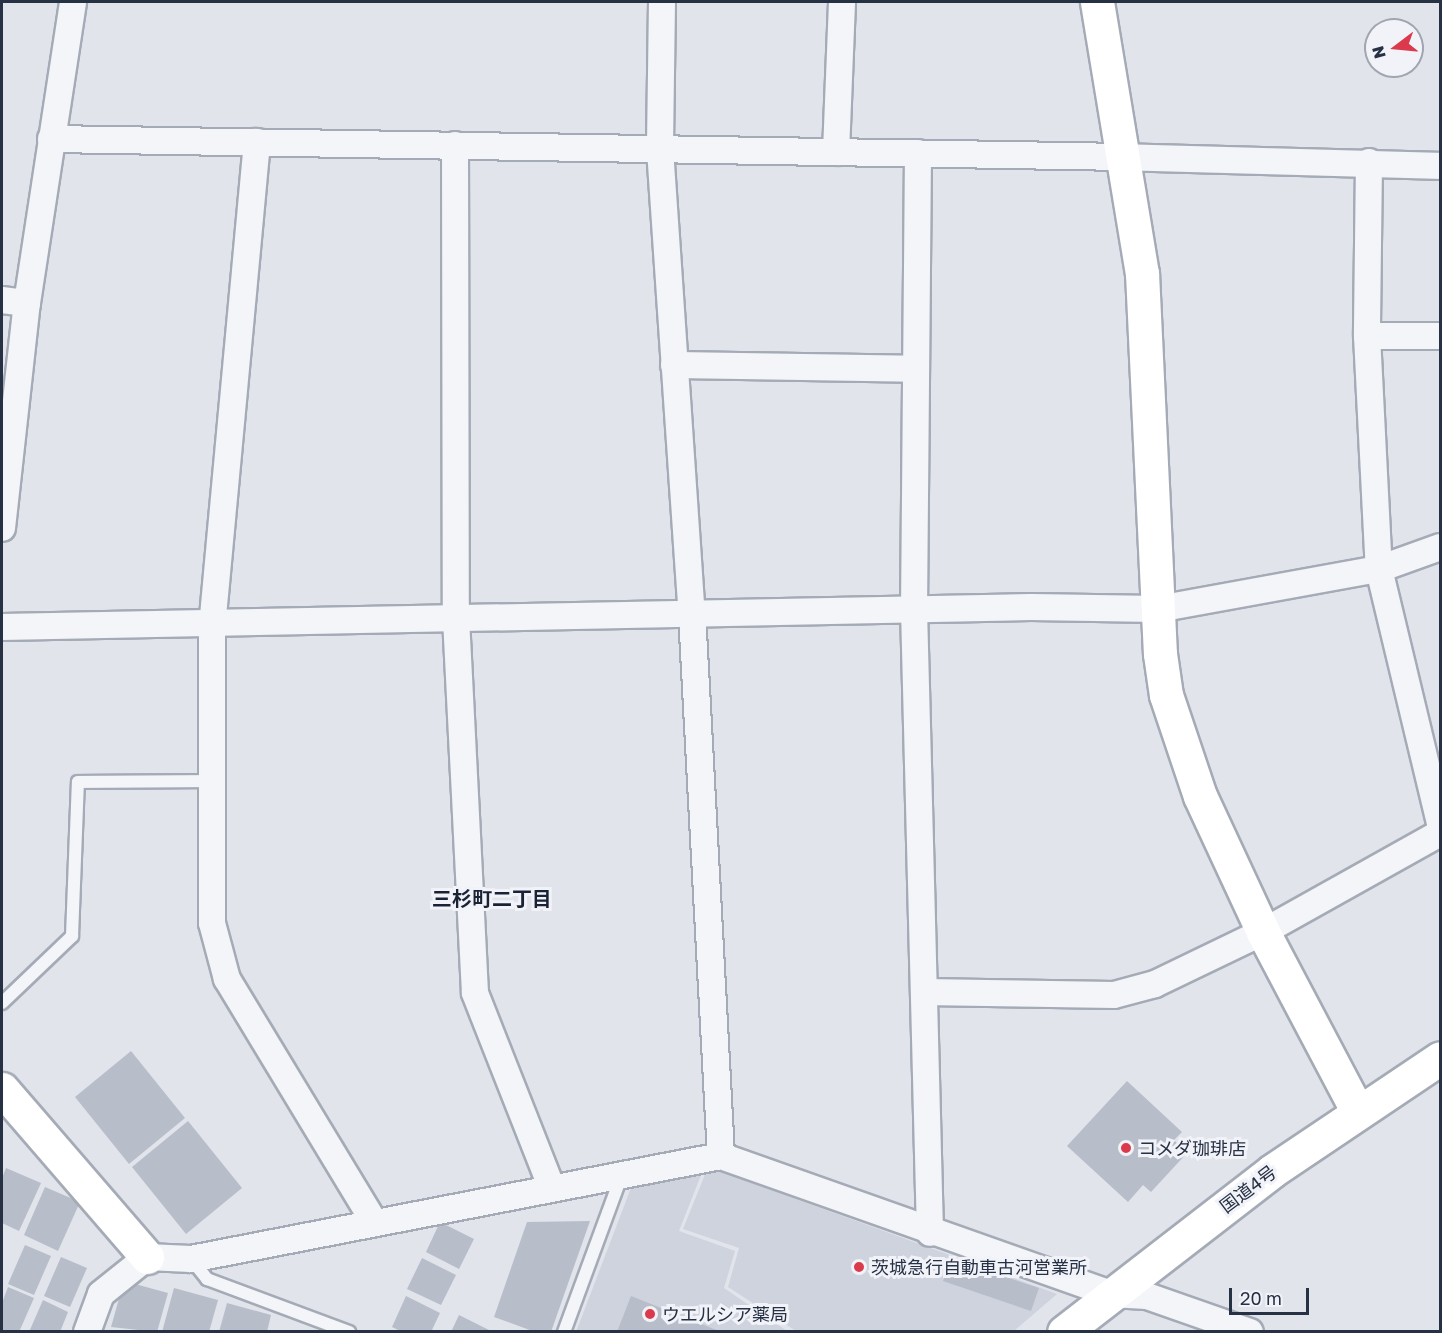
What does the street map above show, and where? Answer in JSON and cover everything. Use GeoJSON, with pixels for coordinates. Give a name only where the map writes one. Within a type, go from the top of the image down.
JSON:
{"type":"FeatureCollection","features":[{"type":"Feature","properties":{"kind":"main road"},"geometry":{"type":"LineString","coordinates":[[1097,2],[1145,307],[1158,609],[1166,695],[1200,796],[1263,932],[1357,1110]]}},
{"type":"Feature","properties":{"kind":"main road","name":"国道4号"},"geometry":{"type":"LineString","coordinates":[[1064,1332],[1110,1293],[1357,1110],[1440,1058]]}},
{"type":"Feature","properties":{"kind":"main road"},"geometry":{"type":"LineString","coordinates":[[2,1089],[147,1257]]}},
{"type":"Feature","properties":{"kind":"street"},"geometry":{"type":"LineString","coordinates":[[2,528],[27,303],[73,2]]}},
{"type":"Feature","properties":{"kind":"street"},"geometry":{"type":"LineString","coordinates":[[663,2],[660,149],[692,613],[721,1156]]}},
{"type":"Feature","properties":{"kind":"street"},"geometry":{"type":"LineString","coordinates":[[836,152],[842,2]]}},
{"type":"Feature","properties":{"kind":"street"},"geometry":{"type":"LineString","coordinates":[[51,139],[918,153],[1369,162],[1440,166]]}},
{"type":"Feature","properties":{"kind":"street"},"geometry":{"type":"LineString","coordinates":[[257,142],[212,623],[212,923],[227,979],[375,1223]]}},
{"type":"Feature","properties":{"kind":"street"},"geometry":{"type":"LineString","coordinates":[[456,145],[456,618],[476,993],[551,1186]]}},
{"type":"Feature","properties":{"kind":"street"},"geometry":{"type":"LineString","coordinates":[[918,153],[914,609],[930,1233]]}},
{"type":"Feature","properties":{"kind":"street"},"geometry":{"type":"LineString","coordinates":[[1369,162],[1367,336],[1379,569],[1440,824]]}},
{"type":"Feature","properties":{"kind":"street"},"geometry":{"type":"LineString","coordinates":[[2,300],[27,303]]}},
{"type":"Feature","properties":{"kind":"street"},"geometry":{"type":"LineString","coordinates":[[1367,336],[1440,336]]}},
{"type":"Feature","properties":{"kind":"street"},"geometry":{"type":"LineString","coordinates":[[674,365],[916,369]]}},
{"type":"Feature","properties":{"kind":"street"},"geometry":{"type":"LineString","coordinates":[[2,627],[914,609],[1158,609],[1379,569],[1440,547]]}},
{"type":"Feature","properties":{"kind":"street"},"geometry":{"type":"LineString","coordinates":[[924,992],[1114,995],[1155,984],[1263,932],[1440,832]]}},
{"type":"Feature","properties":{"kind":"street"},"geometry":{"type":"LineString","coordinates":[[87,1332],[102,1294],[147,1257],[191,1259],[551,1186],[721,1156],[930,1233],[1110,1293],[1147,1296],[1233,1329]]}},
{"type":"Feature","properties":{"kind":"lane"},"geometry":{"type":"LineString","coordinates":[[2,1003],[72,936],[78,782],[211,781]]}},
{"type":"Feature","properties":{"kind":"lane"},"geometry":{"type":"LineString","coordinates":[[564,1332],[622,1173]]}},
{"type":"Feature","properties":{"kind":"lane"},"geometry":{"type":"LineString","coordinates":[[191,1259],[207,1279],[349,1332]]}},
{"type":"Feature","properties":{"kind":"shaded area","name":"茨城急行自動車古河営業所"},"geometry":{"type":"Polygon","coordinates":[[[708,1167],[1057,1294],[1014,1331],[796,1331],[728,1287],[739,1248],[683,1229],[708,1167]]]}},
{"type":"Feature","properties":{"kind":"shaded area"},"geometry":{"type":"Polygon","coordinates":[[[703,1170],[679,1231],[735,1251],[724,1288],[787,1331],[576,1332],[634,1180],[703,1170]]]}},
{"type":"Feature","properties":{"kind":"building"},"geometry":{"type":"Polygon","coordinates":[[[131,1051],[185,1118],[129,1164],[75,1097],[131,1051]]]}},
{"type":"Feature","properties":{"kind":"building"},"geometry":{"type":"Polygon","coordinates":[[[1127,1081],[1182,1132],[1174,1140],[1187,1153],[1151,1192],[1143,1185],[1128,1202],[1067,1146],[1127,1081]]]}},
{"type":"Feature","properties":{"kind":"building"},"geometry":{"type":"Polygon","coordinates":[[[188,1121],[242,1188],[186,1234],[132,1167],[188,1121]]]}},
{"type":"Feature","properties":{"kind":"building"},"geometry":{"type":"Polygon","coordinates":[[[6,1168],[41,1183],[19,1231],[2,1223],[2,1178],[6,1168]]]}},
{"type":"Feature","properties":{"kind":"building"},"geometry":{"type":"Polygon","coordinates":[[[45,1187],[80,1202],[58,1251],[24,1235],[45,1187]]]}},
{"type":"Feature","properties":{"kind":"building"},"geometry":{"type":"Polygon","coordinates":[[[590,1221],[551,1332],[535,1332],[494,1317],[527,1222],[590,1221]]]}},
{"type":"Feature","properties":{"kind":"building"},"geometry":{"type":"Polygon","coordinates":[[[440,1222],[474,1239],[459,1269],[426,1252],[440,1222]]]}},
{"type":"Feature","properties":{"kind":"building"},"geometry":{"type":"Polygon","coordinates":[[[25,1245],[51,1256],[34,1295],[8,1284],[25,1245]]]}},
{"type":"Feature","properties":{"kind":"building"},"geometry":{"type":"Polygon","coordinates":[[[61,1257],[87,1268],[70,1307],[44,1296],[61,1257]]]}},
{"type":"Feature","properties":{"kind":"building"},"geometry":{"type":"Polygon","coordinates":[[[422,1258],[456,1275],[441,1305],[407,1289],[422,1258]]]}},
{"type":"Feature","properties":{"kind":"building"},"geometry":{"type":"Polygon","coordinates":[[[960,1262],[1039,1288],[1031,1311],[943,1281],[947,1271],[956,1274],[960,1262]]]}},
{"type":"Feature","properties":{"kind":"building"},"geometry":{"type":"Polygon","coordinates":[[[124,1281],[168,1293],[157,1332],[111,1327],[124,1281]]]}},
{"type":"Feature","properties":{"kind":"building"},"geometry":{"type":"Polygon","coordinates":[[[8,1287],[34,1298],[19,1332],[2,1331],[2,1303],[8,1287]]]}},
{"type":"Feature","properties":{"kind":"building"},"geometry":{"type":"Polygon","coordinates":[[[174,1288],[218,1300],[209,1332],[162,1332],[174,1288]]]}},
{"type":"Feature","properties":{"kind":"building"},"geometry":{"type":"Polygon","coordinates":[[[406,1296],[440,1313],[431,1332],[402,1332],[392,1327],[406,1296]]]}},
{"type":"Feature","properties":{"kind":"building","name":"ウエルシア薬局"},"geometry":{"type":"Polygon","coordinates":[[[631,1296],[719,1331],[719,1332],[617,1332],[631,1296]]]}},
{"type":"Feature","properties":{"kind":"building"},"geometry":{"type":"Polygon","coordinates":[[[43,1300],[68,1312],[60,1332],[29,1332],[43,1300]]]}},
{"type":"Feature","properties":{"kind":"building"},"geometry":{"type":"Polygon","coordinates":[[[227,1303],[271,1315],[267,1332],[219,1332],[227,1303]]]}},
{"type":"Feature","properties":{"kind":"building"},"geometry":{"type":"Polygon","coordinates":[[[459,1315],[493,1332],[451,1332],[459,1315]]]}},
{"type":"Feature","properties":{"kind":"place","name":"コメダ珈琲店"},"geometry":{"type":"Point","coordinates":[1126,1148]}},
{"type":"Feature","properties":{"kind":"place","name":"茨城急行自動車古河営業所"},"geometry":{"type":"Point","coordinates":[859,1267]}},
{"type":"Feature","properties":{"kind":"place","name":"ウエルシア薬局"},"geometry":{"type":"Point","coordinates":[650,1314]}},
{"type":"Feature","properties":{"kind":"district","name":"三杉町二丁目"},"geometry":{"type":"Point","coordinates":[492,898]}}]}
